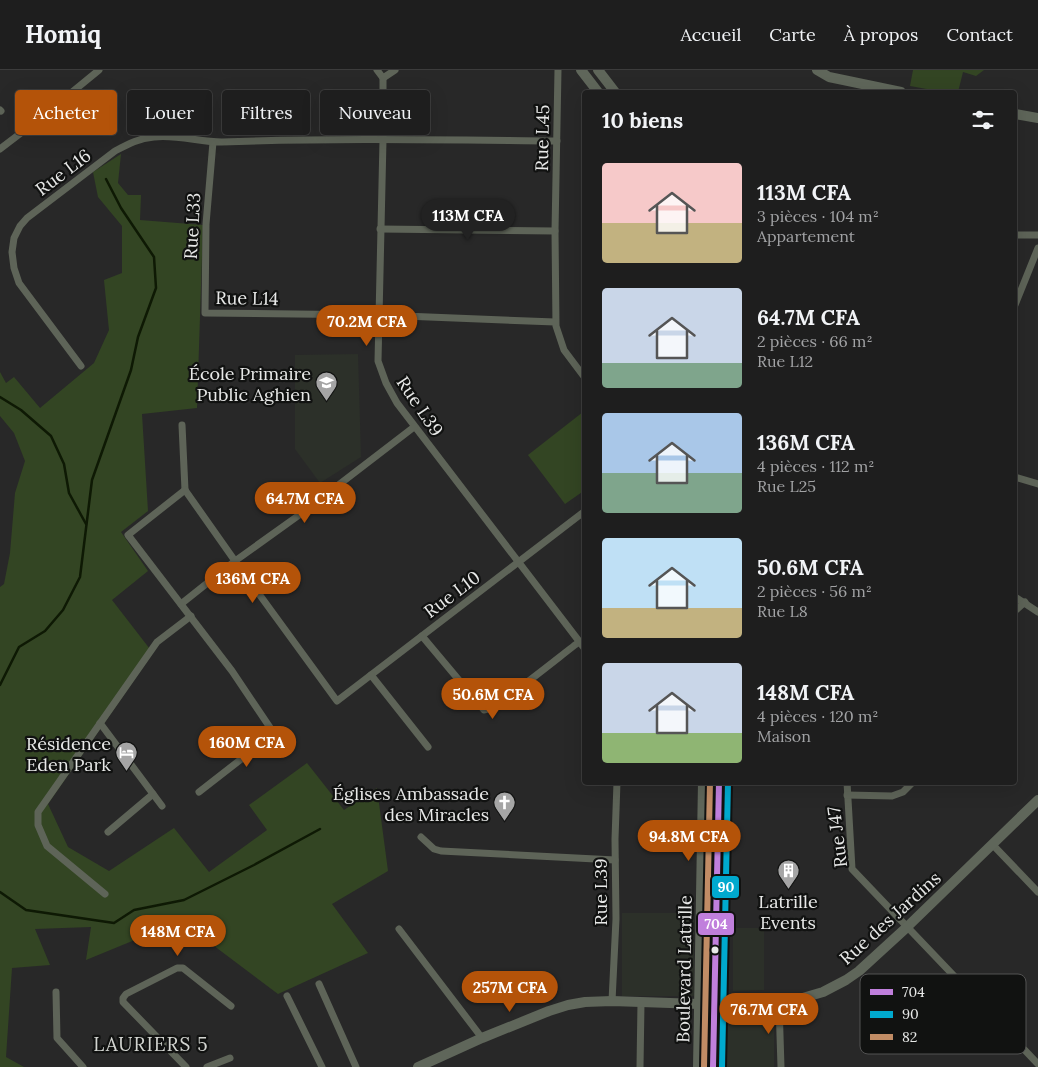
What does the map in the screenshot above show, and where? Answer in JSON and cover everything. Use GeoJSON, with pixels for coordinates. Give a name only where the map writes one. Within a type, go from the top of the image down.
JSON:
{"type":"FeatureCollection","features":[{"type":"Feature","properties":{"kind":"main road"},"geometry":{"type":"LineString","coordinates":[[581,70],[596,90]]}},
{"type":"Feature","properties":{"kind":"main road"},"geometry":{"type":"LineString","coordinates":[[598,70],[613,90]]}},
{"type":"Feature","properties":{"kind":"main road"},"geometry":{"type":"LineString","coordinates":[[817,70],[829,77],[891,90]]}},
{"type":"Feature","properties":{"kind":"main road"},"geometry":{"type":"LineString","coordinates":[[1017,114],[1038,118]]}},
{"type":"Feature","properties":{"kind":"main road","name":"Boulevard Latrille"},"geometry":{"type":"LineString","coordinates":[[698,1067],[703,785]]}},
{"type":"Feature","properties":{"kind":"main road","name":"Boulevard Latrille"},"geometry":{"type":"LineString","coordinates":[[713,1067],[716,1004],[719,785]]}},
{"type":"Feature","properties":{"kind":"main road","name":"Rue des Jardins"},"geometry":{"type":"LineString","coordinates":[[418,1067],[482,1038],[568,1005],[585,1002],[779,1003],[823,992],[859,971],[1038,800]]}},
{"type":"Feature","properties":{"kind":"street"},"geometry":{"type":"LineString","coordinates":[[0,149],[99,70]]}},
{"type":"Feature","properties":{"kind":"street"},"geometry":{"type":"LineString","coordinates":[[377,70],[383,78],[395,70]]}},
{"type":"Feature","properties":{"kind":"street","name":"Rue L45"},"geometry":{"type":"LineString","coordinates":[[558,70],[555,231],[556,324],[564,350],[582,374]]}},
{"type":"Feature","properties":{"kind":"street","name":"Rue L39"},"geometry":{"type":"LineString","coordinates":[[383,78],[378,362],[391,394],[414,427],[520,562],[582,646]]}},
{"type":"Feature","properties":{"kind":"street","name":"Rue L16"},"geometry":{"type":"LineString","coordinates":[[81,366],[18,283],[12,252],[14,238],[20,226],[27,218],[115,151],[139,139],[156,136],[212,142],[383,140],[557,141]]}},
{"type":"Feature","properties":{"kind":"street","name":"Rue L33"},"geometry":{"type":"LineString","coordinates":[[205,312],[206,224],[212,142]]}},
{"type":"Feature","properties":{"kind":"street"},"geometry":{"type":"LineString","coordinates":[[380,229],[555,231]]}},
{"type":"Feature","properties":{"kind":"street"},"geometry":{"type":"LineString","coordinates":[[1017,235],[1038,235]]}},
{"type":"Feature","properties":{"kind":"street"},"geometry":{"type":"LineString","coordinates":[[1017,300],[1038,248]]}},
{"type":"Feature","properties":{"kind":"street","name":"Rue L14"},"geometry":{"type":"LineString","coordinates":[[205,312],[379,315],[556,324]]}},
{"type":"Feature","properties":{"kind":"street"},"geometry":{"type":"LineString","coordinates":[[182,425],[186,490],[234,561]]}},
{"type":"Feature","properties":{"kind":"street"},"geometry":{"type":"LineString","coordinates":[[181,604],[234,561],[302,513],[414,427]]}},
{"type":"Feature","properties":{"kind":"street"},"geometry":{"type":"LineString","coordinates":[[1017,478],[1038,484]]}},
{"type":"Feature","properties":{"kind":"street"},"geometry":{"type":"LineString","coordinates":[[186,490],[128,534],[232,671],[271,729],[267,740],[199,792]]}},
{"type":"Feature","properties":{"kind":"street","name":"Rue L10"},"geometry":{"type":"LineString","coordinates":[[234,561],[337,701],[582,514]]}},
{"type":"Feature","properties":{"kind":"street"},"geometry":{"type":"LineString","coordinates":[[1017,599],[1038,612]]}},
{"type":"Feature","properties":{"kind":"street"},"geometry":{"type":"LineString","coordinates":[[1017,610],[1024,602]]}},
{"type":"Feature","properties":{"kind":"street"},"geometry":{"type":"LineString","coordinates":[[105,894],[47,846],[38,825],[38,812],[157,642],[191,616]]}},
{"type":"Feature","properties":{"kind":"street"},"geometry":{"type":"LineString","coordinates":[[422,636],[484,710],[488,710],[507,697],[579,642]]}},
{"type":"Feature","properties":{"kind":"street"},"geometry":{"type":"LineString","coordinates":[[371,675],[428,747]]}},
{"type":"Feature","properties":{"kind":"street"},"geometry":{"type":"LineString","coordinates":[[100,723],[162,806]]}},
{"type":"Feature","properties":{"kind":"street","name":"Rue L39"},"geometry":{"type":"LineString","coordinates":[[612,1002],[616,920],[616,785]]}},
{"type":"Feature","properties":{"kind":"street","name":"Rue J47"},"geometry":{"type":"LineString","coordinates":[[847,785],[852,869],[951,974]]}},
{"type":"Feature","properties":{"kind":"street"},"geometry":{"type":"LineString","coordinates":[[847,795],[892,796],[903,792],[910,785]]}},
{"type":"Feature","properties":{"kind":"street"},"geometry":{"type":"LineString","coordinates":[[108,832],[153,794]]}},
{"type":"Feature","properties":{"kind":"street"},"geometry":{"type":"LineString","coordinates":[[421,837],[434,849],[441,851],[615,860]]}},
{"type":"Feature","properties":{"kind":"street"},"geometry":{"type":"LineString","coordinates":[[992,844],[1038,892]]}},
{"type":"Feature","properties":{"kind":"street"},"geometry":{"type":"LineString","coordinates":[[399,929],[482,1038]]}},
{"type":"Feature","properties":{"kind":"street"},"geometry":{"type":"LineString","coordinates":[[186,1067],[123,1002],[123,998],[126,994],[177,968],[183,968],[231,1006]]}},
{"type":"Feature","properties":{"kind":"street"},"geometry":{"type":"LineString","coordinates":[[319,984],[354,1066]]}},
{"type":"Feature","properties":{"kind":"street"},"geometry":{"type":"LineString","coordinates":[[56,992],[57,1038],[82,1067]]}},
{"type":"Feature","properties":{"kind":"street"},"geometry":{"type":"LineString","coordinates":[[288,996],[322,1067]]}},
{"type":"Feature","properties":{"kind":"street"},"geometry":{"type":"LineString","coordinates":[[640,1067],[641,1003]]}},
{"type":"Feature","properties":{"kind":"street"},"geometry":{"type":"LineString","coordinates":[[779,1003],[781,1067]]}},
{"type":"Feature","properties":{"kind":"street","name":"Rue J47"},"geometry":{"type":"LineString","coordinates":[[1026,1052],[1038,1064]]}},
{"type":"Feature","properties":{"kind":"street"},"geometry":{"type":"LineString","coordinates":[[207,1067],[230,1058]]}},
{"type":"Feature","properties":{"kind":"shaded area","name":"École Primaire Public Aghien"},"geometry":{"type":"Polygon","coordinates":[[[358,354],[361,457],[320,483],[295,449],[295,355],[358,354]]]}},
{"type":"Feature","properties":{"kind":"shaded area"},"geometry":{"type":"Polygon","coordinates":[[[622,913],[694,913],[694,996],[622,996],[622,913]]]}},
{"type":"Feature","properties":{"kind":"shaded area"},"geometry":{"type":"Polygon","coordinates":[[[733,928],[764,928],[764,990],[733,991],[733,928]]]}},
{"type":"Feature","properties":{"kind":"shaded area"},"geometry":{"type":"Polygon","coordinates":[[[731,1014],[774,1014],[774,1067],[720,1067],[721,1023],[726,1016],[731,1014]]]}},
{"type":"Feature","properties":{"kind":"green space"},"geometry":{"type":"Polygon","coordinates":[[[913,70],[984,70],[976,76],[963,72],[958,90],[932,90],[910,86],[913,70]]]}},
{"type":"Feature","properties":{"kind":"green space"},"geometry":{"type":"Polygon","coordinates":[[[121,154],[118,183],[128,195],[141,195],[140,220],[203,225],[197,408],[142,414],[148,511],[121,532],[148,571],[112,600],[153,653],[48,804],[68,847],[109,871],[174,828],[209,872],[267,830],[249,805],[307,763],[344,810],[377,788],[388,871],[332,904],[368,953],[278,994],[181,921],[86,960],[91,927],[35,929],[50,965],[12,968],[6,1057],[24,1067],[0,1067],[0,587],[4,584],[10,553],[15,493],[25,461],[14,433],[0,416],[0,372],[6,383],[14,377],[40,408],[94,363],[109,330],[104,280],[122,273],[122,226],[98,197],[93,172],[121,154]]]}},
{"type":"Feature","properties":{"kind":"green space"},"geometry":{"type":"Polygon","coordinates":[[[582,413],[582,492],[565,504],[528,455],[582,413]]]}},
{"type":"Feature","properties":{"kind":"waterway"},"geometry":{"type":"LineString","coordinates":[[0,685],[19,647],[45,631],[63,610],[80,577],[92,480],[131,370],[138,337],[156,288],[154,257],[121,208],[106,179]]}},
{"type":"Feature","properties":{"kind":"waterway"},"geometry":{"type":"LineString","coordinates":[[0,397],[21,410],[51,436],[64,464],[69,493],[86,524]]}},
{"type":"Feature","properties":{"kind":"waterway"},"geometry":{"type":"LineString","coordinates":[[0,892],[26,910],[114,923],[134,910],[184,900],[320,829]]}},
{"type":"Feature","properties":{"kind":"transit line","name":"82"},"geometry":{"type":"LineString","coordinates":[[704,1067],[710,785]]}},
{"type":"Feature","properties":{"kind":"transit line","name":"704"},"geometry":{"type":"LineString","coordinates":[[713,1067],[719,785]]}},
{"type":"Feature","properties":{"kind":"transit line","name":"90"},"geometry":{"type":"LineString","coordinates":[[722,1067],[728,785]]}},
{"type":"Feature","properties":{"kind":"place","name":"École Primaire Public Aghien"},"geometry":{"type":"Point","coordinates":[327,402]}},
{"type":"Feature","properties":{"kind":"place","name":"Résidence Eden Park"},"geometry":{"type":"Point","coordinates":[127,772]}},
{"type":"Feature","properties":{"kind":"place","name":"Églises Ambassade des Miracles"},"geometry":{"type":"Point","coordinates":[505,822]}},
{"type":"Feature","properties":{"kind":"place","name":"Latrille Events"},"geometry":{"type":"Point","coordinates":[788,890]}},
{"type":"Feature","properties":{"kind":"district","name":"LAURIERS 5"},"geometry":{"type":"Point","coordinates":[151,1044]}}]}
